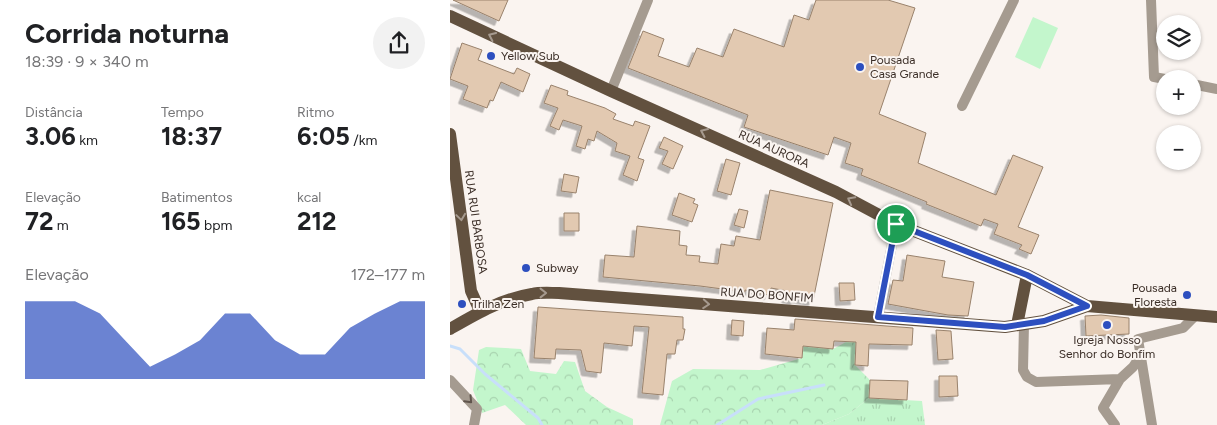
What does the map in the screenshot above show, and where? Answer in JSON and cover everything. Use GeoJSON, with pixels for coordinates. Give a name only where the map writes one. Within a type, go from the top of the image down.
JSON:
{"type":"FeatureCollection","features":[{"type":"Feature","properties":{"kind":"main road","name":"RUA AURORA"},"geometry":{"type":"LineString","coordinates":[[453,18],[836,192],[896,224],[1027,275],[1087,306]]}},
{"type":"Feature","properties":{"kind":"main road","name":"RUA RUI BARBOSA"},"geometry":{"type":"LineString","coordinates":[[450,134],[471,291],[480,311]]}},
{"type":"Feature","properties":{"kind":"main road"},"geometry":{"type":"LineString","coordinates":[[1020,325],[1027,275]]}},
{"type":"Feature","properties":{"kind":"main road","name":"RUA DO BONFIM"},"geometry":{"type":"LineString","coordinates":[[450,329],[480,311],[508,299],[533,293],[559,293],[1005,327],[1044,321],[1087,306]]}},
{"type":"Feature","properties":{"kind":"main road"},"geometry":{"type":"LineString","coordinates":[[1087,306],[1217,317]]}},
{"type":"Feature","properties":{"kind":"street"},"geometry":{"type":"LineString","coordinates":[[611,91],[648,0]]}},
{"type":"Feature","properties":{"kind":"street"},"geometry":{"type":"LineString","coordinates":[[962,106],[1014,0]]}},
{"type":"Feature","properties":{"kind":"street"},"geometry":{"type":"LineString","coordinates":[[1151,0],[1154,77],[1156,77]]}},
{"type":"Feature","properties":{"kind":"street"},"geometry":{"type":"LineString","coordinates":[[1201,86],[1217,89]]}},
{"type":"Feature","properties":{"kind":"street"},"geometry":{"type":"LineString","coordinates":[[878,317],[896,224]]}},
{"type":"Feature","properties":{"kind":"street"},"geometry":{"type":"LineString","coordinates":[[1152,425],[1138,339],[1184,328],[1196,315]]}},
{"type":"Feature","properties":{"kind":"street"},"geometry":{"type":"LineString","coordinates":[[1020,325],[1023,370],[1027,377],[1036,382],[1120,379]]}},
{"type":"Feature","properties":{"kind":"street"},"geometry":{"type":"LineString","coordinates":[[1116,425],[1104,408],[1120,379],[1133,367],[1141,355]]}},
{"type":"Feature","properties":{"kind":"street"},"geometry":{"type":"LineString","coordinates":[[450,380],[477,409],[474,425]]}},
{"type":"Feature","properties":{"kind":"green space"},"geometry":{"type":"Polygon","coordinates":[[[1033,17],[1058,28],[1040,69],[1015,57],[1033,17]]]}},
{"type":"Feature","properties":{"kind":"green space"},"geometry":{"type":"Polygon","coordinates":[[[846,342],[856,342],[855,365],[870,380],[869,398],[849,414],[822,425],[660,425],[672,381],[693,369],[760,370],[802,358],[803,346],[833,349],[846,342]]]}},
{"type":"Feature","properties":{"kind":"green space"},"geometry":{"type":"Polygon","coordinates":[[[486,347],[521,349],[530,371],[556,374],[564,361],[575,362],[585,391],[607,407],[633,419],[633,425],[526,425],[505,405],[482,413],[473,390],[479,350],[486,347]]]}},
{"type":"Feature","properties":{"kind":"green space"},"geometry":{"type":"Polygon","coordinates":[[[869,398],[922,401],[925,425],[822,425],[849,414],[869,398]]]}},
{"type":"Feature","properties":{"kind":"building"},"geometry":{"type":"Polygon","coordinates":[[[453,0],[508,0],[499,21],[453,0]]]}},
{"type":"Feature","properties":{"kind":"building"},"geometry":{"type":"Polygon","coordinates":[[[816,0],[888,0],[915,8],[879,114],[926,133],[918,163],[996,195],[1013,155],[1043,167],[1018,227],[1039,235],[1031,254],[1019,249],[1022,245],[994,234],[998,224],[984,219],[981,226],[861,175],[863,169],[845,163],[851,143],[834,137],[828,155],[744,127],[748,115],[628,68],[643,31],[664,39],[658,56],[689,67],[697,48],[723,57],[734,29],[784,47],[794,15],[809,20],[816,0]]]}},
{"type":"Feature","properties":{"kind":"building"},"geometry":{"type":"Polygon","coordinates":[[[462,43],[482,50],[478,60],[514,74],[517,68],[530,74],[523,92],[501,82],[493,101],[490,100],[487,108],[463,99],[468,86],[450,79],[462,43]]]}},
{"type":"Feature","properties":{"kind":"building"},"geometry":{"type":"Polygon","coordinates":[[[551,85],[568,91],[567,95],[605,108],[616,114],[613,119],[633,126],[635,121],[650,126],[638,158],[644,160],[637,181],[623,175],[630,156],[615,151],[617,143],[597,131],[594,141],[588,139],[585,149],[576,146],[582,126],[563,120],[559,130],[550,126],[558,108],[544,103],[551,85]]]}},
{"type":"Feature","properties":{"kind":"building"},"geometry":{"type":"Polygon","coordinates":[[[664,137],[683,146],[673,169],[662,164],[668,151],[659,148],[664,137]]]}},
{"type":"Feature","properties":{"kind":"building"},"geometry":{"type":"Polygon","coordinates":[[[726,159],[740,163],[731,195],[717,191],[726,159]]]}},
{"type":"Feature","properties":{"kind":"building"},"geometry":{"type":"Polygon","coordinates":[[[564,174],[579,177],[576,193],[561,191],[564,174]]]}},
{"type":"Feature","properties":{"kind":"building"},"geometry":{"type":"Polygon","coordinates":[[[770,190],[833,203],[813,301],[786,298],[787,291],[771,288],[769,295],[745,290],[745,292],[603,277],[605,255],[634,257],[637,226],[680,231],[679,245],[687,246],[686,255],[700,256],[699,262],[718,264],[721,244],[734,246],[736,236],[760,240],[770,190]]]}},
{"type":"Feature","properties":{"kind":"building"},"geometry":{"type":"Polygon","coordinates":[[[679,193],[695,199],[693,203],[698,205],[692,222],[672,215],[679,193]]]}},
{"type":"Feature","properties":{"kind":"building"},"geometry":{"type":"Polygon","coordinates":[[[739,209],[748,211],[744,228],[734,225],[739,209]]]}},
{"type":"Feature","properties":{"kind":"building"},"geometry":{"type":"Polygon","coordinates":[[[564,213],[579,213],[579,231],[564,231],[564,213]]]}},
{"type":"Feature","properties":{"kind":"building"},"geometry":{"type":"Polygon","coordinates":[[[907,255],[945,261],[942,277],[974,282],[968,316],[948,315],[888,304],[893,280],[903,281],[907,255]]]}},
{"type":"Feature","properties":{"kind":"building"},"geometry":{"type":"Polygon","coordinates":[[[839,283],[854,283],[855,300],[840,301],[839,283]]]}},
{"type":"Feature","properties":{"kind":"building"},"geometry":{"type":"Polygon","coordinates":[[[538,307],[683,317],[683,329],[685,329],[683,340],[677,340],[675,354],[667,354],[663,395],[642,393],[649,327],[634,326],[632,346],[604,343],[601,373],[586,371],[581,350],[556,349],[555,359],[534,358],[538,307]]]}},
{"type":"Feature","properties":{"kind":"building","name":"Igreja Nosso Senhor do Bonfim"},"geometry":{"type":"Polygon","coordinates":[[[1101,315],[1129,318],[1129,334],[1086,336],[1085,316],[1101,315]]]}},
{"type":"Feature","properties":{"kind":"building"},"geometry":{"type":"Polygon","coordinates":[[[795,319],[913,328],[912,345],[869,344],[868,366],[855,365],[856,342],[834,341],[833,349],[803,346],[802,358],[765,354],[767,328],[794,330],[795,319]]]}},
{"type":"Feature","properties":{"kind":"building"},"geometry":{"type":"Polygon","coordinates":[[[732,320],[744,321],[743,336],[731,335],[732,320]]]}},
{"type":"Feature","properties":{"kind":"building"},"geometry":{"type":"Polygon","coordinates":[[[936,330],[951,331],[953,359],[938,360],[936,330]]]}},
{"type":"Feature","properties":{"kind":"building"},"geometry":{"type":"Polygon","coordinates":[[[939,376],[957,376],[958,396],[939,397],[939,376]]]}},
{"type":"Feature","properties":{"kind":"building"},"geometry":{"type":"Polygon","coordinates":[[[870,380],[908,381],[907,400],[869,398],[870,380]]]}},
{"type":"Feature","properties":{"kind":"waterway"},"geometry":{"type":"LineString","coordinates":[[450,346],[460,349],[485,374],[538,418],[542,425]]}},
{"type":"Feature","properties":{"kind":"waterway"},"geometry":{"type":"LineString","coordinates":[[717,425],[758,399],[824,385]]}},
{"type":"Feature","properties":{"kind":"place","name":"Yellow Sub"},"geometry":{"type":"Point","coordinates":[491,56]}},
{"type":"Feature","properties":{"kind":"place","name":"Pousada Casa Grande"},"geometry":{"type":"Point","coordinates":[860,67]}},
{"type":"Feature","properties":{"kind":"place","name":"Subway"},"geometry":{"type":"Point","coordinates":[526,268]}},
{"type":"Feature","properties":{"kind":"place","name":"Pousada Floresta"},"geometry":{"type":"Point","coordinates":[1187,295]}},
{"type":"Feature","properties":{"kind":"place","name":"Trilha Zen"},"geometry":{"type":"Point","coordinates":[462,304]}},
{"type":"Feature","properties":{"kind":"place","name":"Igreja Nosso Senhor do Bonfim"},"geometry":{"type":"Point","coordinates":[1107,325]}},
{"type":"Feature","properties":{"kind":"route"},"geometry":{"type":"LineString","coordinates":[[896,224],[1027,275],[1087,306],[1044,321],[1005,327],[878,317],[896,224]]}}]}
